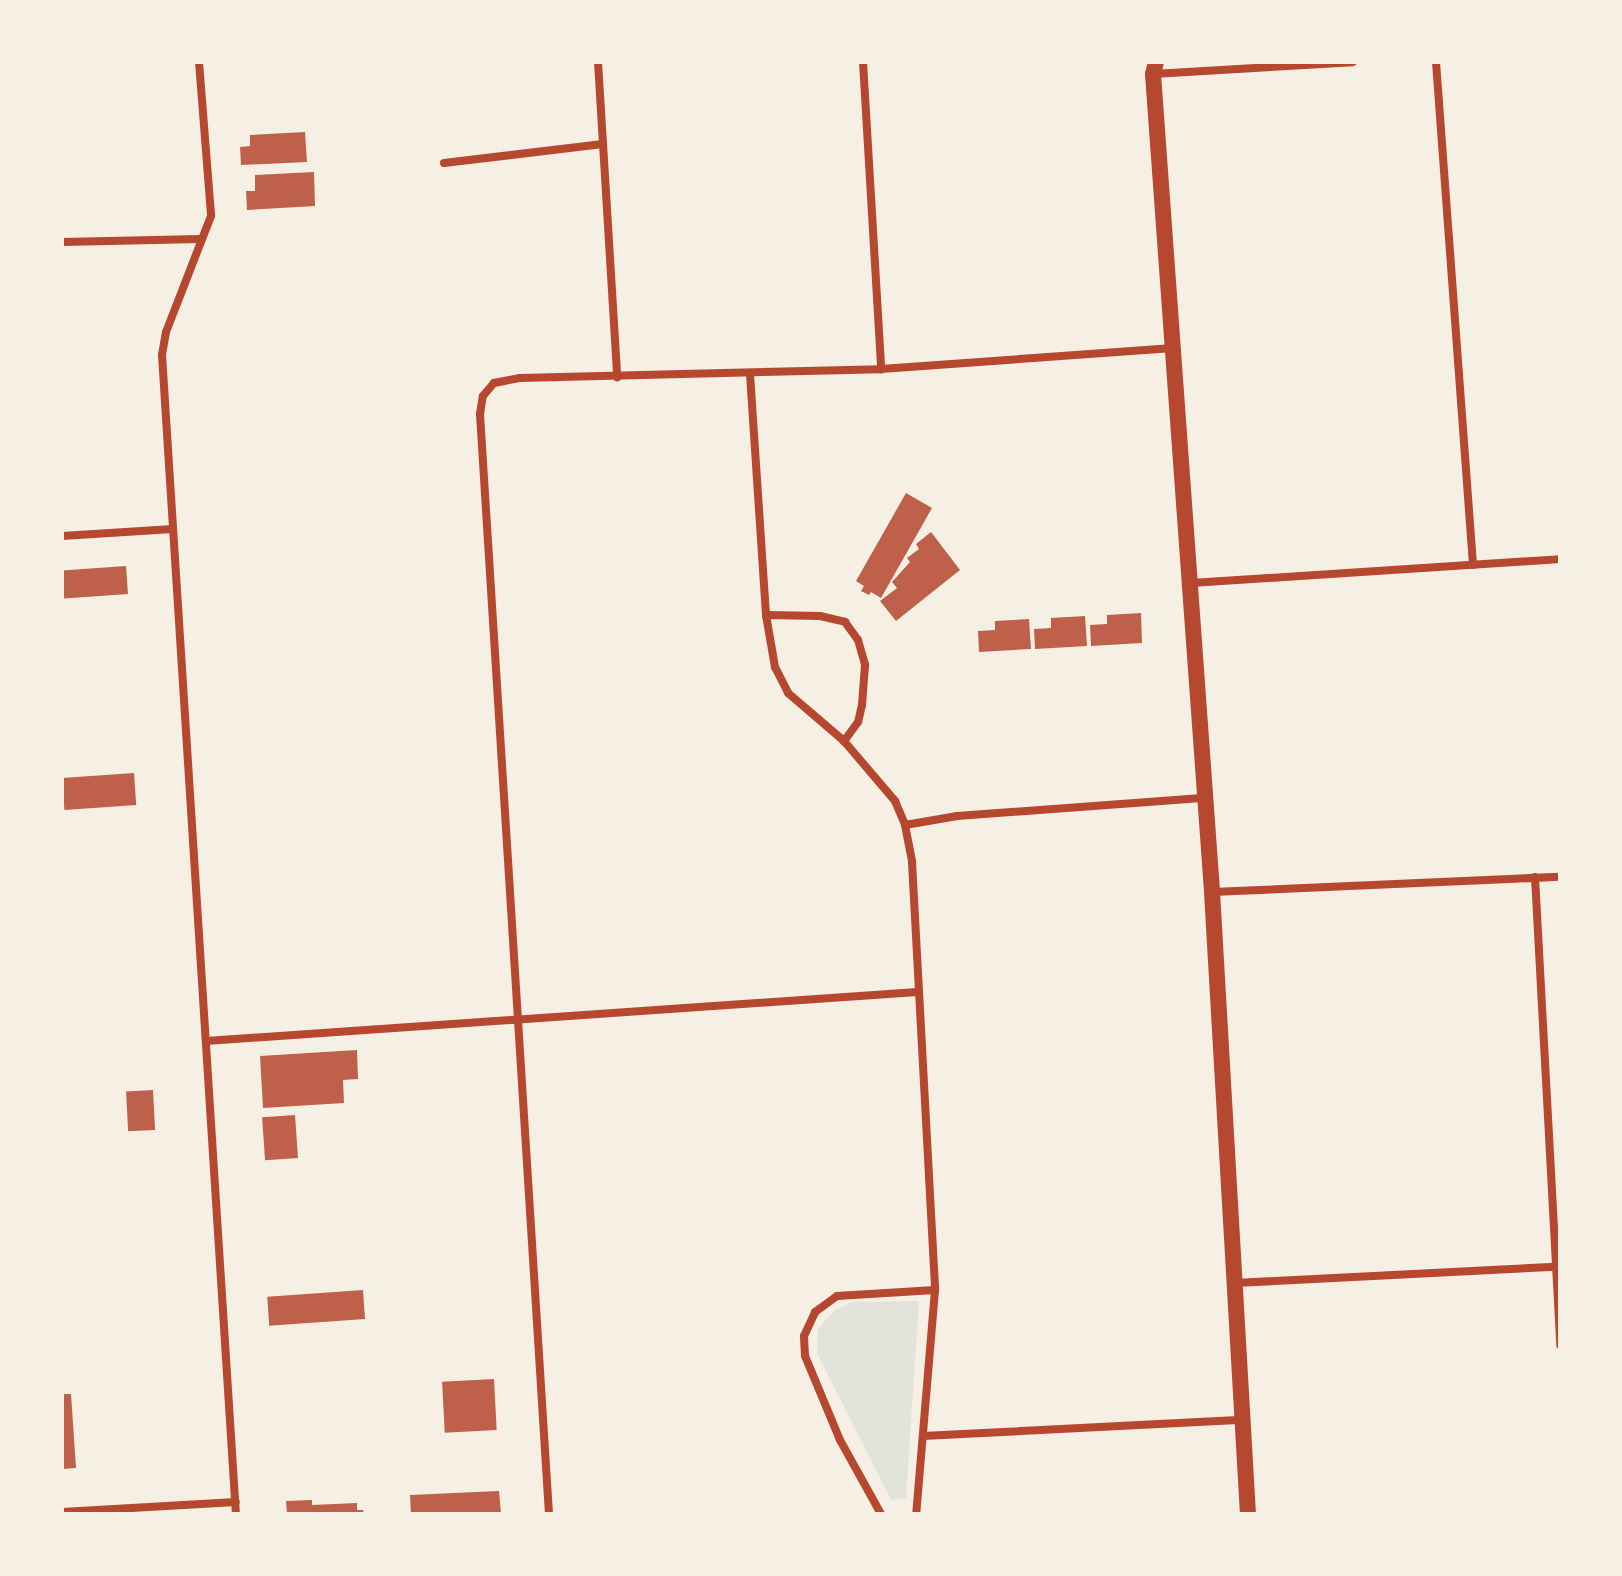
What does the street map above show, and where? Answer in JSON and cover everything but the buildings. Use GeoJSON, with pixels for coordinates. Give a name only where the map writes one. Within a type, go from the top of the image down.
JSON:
{"type":"FeatureCollection","features":[{"type":"Feature","properties":{"kind":"main road"},"geometry":{"type":"LineString","coordinates":[[1153,66],[1212,892],[1248,1514]]}},
{"type":"Feature","properties":{"kind":"street"},"geometry":{"type":"LineString","coordinates":[[199,62],[211,216],[162,348],[236,1514]]}},
{"type":"Feature","properties":{"kind":"street"},"geometry":{"type":"LineString","coordinates":[[598,62],[617,377]]}},
{"type":"Feature","properties":{"kind":"street"},"geometry":{"type":"LineString","coordinates":[[863,62],[881,369]]}},
{"type":"Feature","properties":{"kind":"street"},"geometry":{"type":"LineString","coordinates":[[1153,66],[1353,62]]}},
{"type":"Feature","properties":{"kind":"street"},"geometry":{"type":"LineString","coordinates":[[1436,62],[1473,565]]}},
{"type":"Feature","properties":{"kind":"street"},"geometry":{"type":"LineString","coordinates":[[444,163],[603,144]]}},
{"type":"Feature","properties":{"kind":"street"},"geometry":{"type":"LineString","coordinates":[[62,242],[200,239]]}},
{"type":"Feature","properties":{"kind":"street"},"geometry":{"type":"LineString","coordinates":[[549,1514],[480,414],[483,396],[494,383],[520,378],[881,369],[1174,348]]}},
{"type":"Feature","properties":{"kind":"street"},"geometry":{"type":"LineString","coordinates":[[750,374],[766,615],[775,667],[788,693],[844,741],[895,801],[905,825],[912,862],[935,1290],[916,1514]]}},
{"type":"Feature","properties":{"kind":"street"},"geometry":{"type":"LineString","coordinates":[[62,536],[173,529]]}},
{"type":"Feature","properties":{"kind":"street"},"geometry":{"type":"LineString","coordinates":[[1191,583],[1560,559]]}},
{"type":"Feature","properties":{"kind":"street"},"geometry":{"type":"LineString","coordinates":[[766,615],[820,616],[845,622],[858,640],[865,665],[862,705],[858,722],[844,741]]}},
{"type":"Feature","properties":{"kind":"street"},"geometry":{"type":"LineString","coordinates":[[905,825],[957,816],[1205,798]]}},
{"type":"Feature","properties":{"kind":"street"},"geometry":{"type":"LineString","coordinates":[[1535,877],[1560,1345]]}},
{"type":"Feature","properties":{"kind":"street"},"geometry":{"type":"LineString","coordinates":[[1212,892],[1560,877]]}},
{"type":"Feature","properties":{"kind":"street"},"geometry":{"type":"LineString","coordinates":[[206,1041],[917,992]]}},
{"type":"Feature","properties":{"kind":"street"},"geometry":{"type":"LineString","coordinates":[[1235,1283],[1556,1267]]}},
{"type":"Feature","properties":{"kind":"street"},"geometry":{"type":"LineString","coordinates":[[881,1514],[840,1440],[805,1356],[804,1336],[815,1312],[837,1296],[935,1290]]}},
{"type":"Feature","properties":{"kind":"street"},"geometry":{"type":"LineString","coordinates":[[923,1436],[1243,1420]]}},
{"type":"Feature","properties":{"kind":"street"},"geometry":{"type":"LineString","coordinates":[[62,1512],[236,1502]]}},
{"type":"Feature","properties":{"kind":"shaded area"},"geometry":{"type":"Polygon","coordinates":[[[919,1301],[906,1498],[891,1500],[817,1353],[818,1329],[834,1311],[851,1302],[919,1301]]]}}]}
